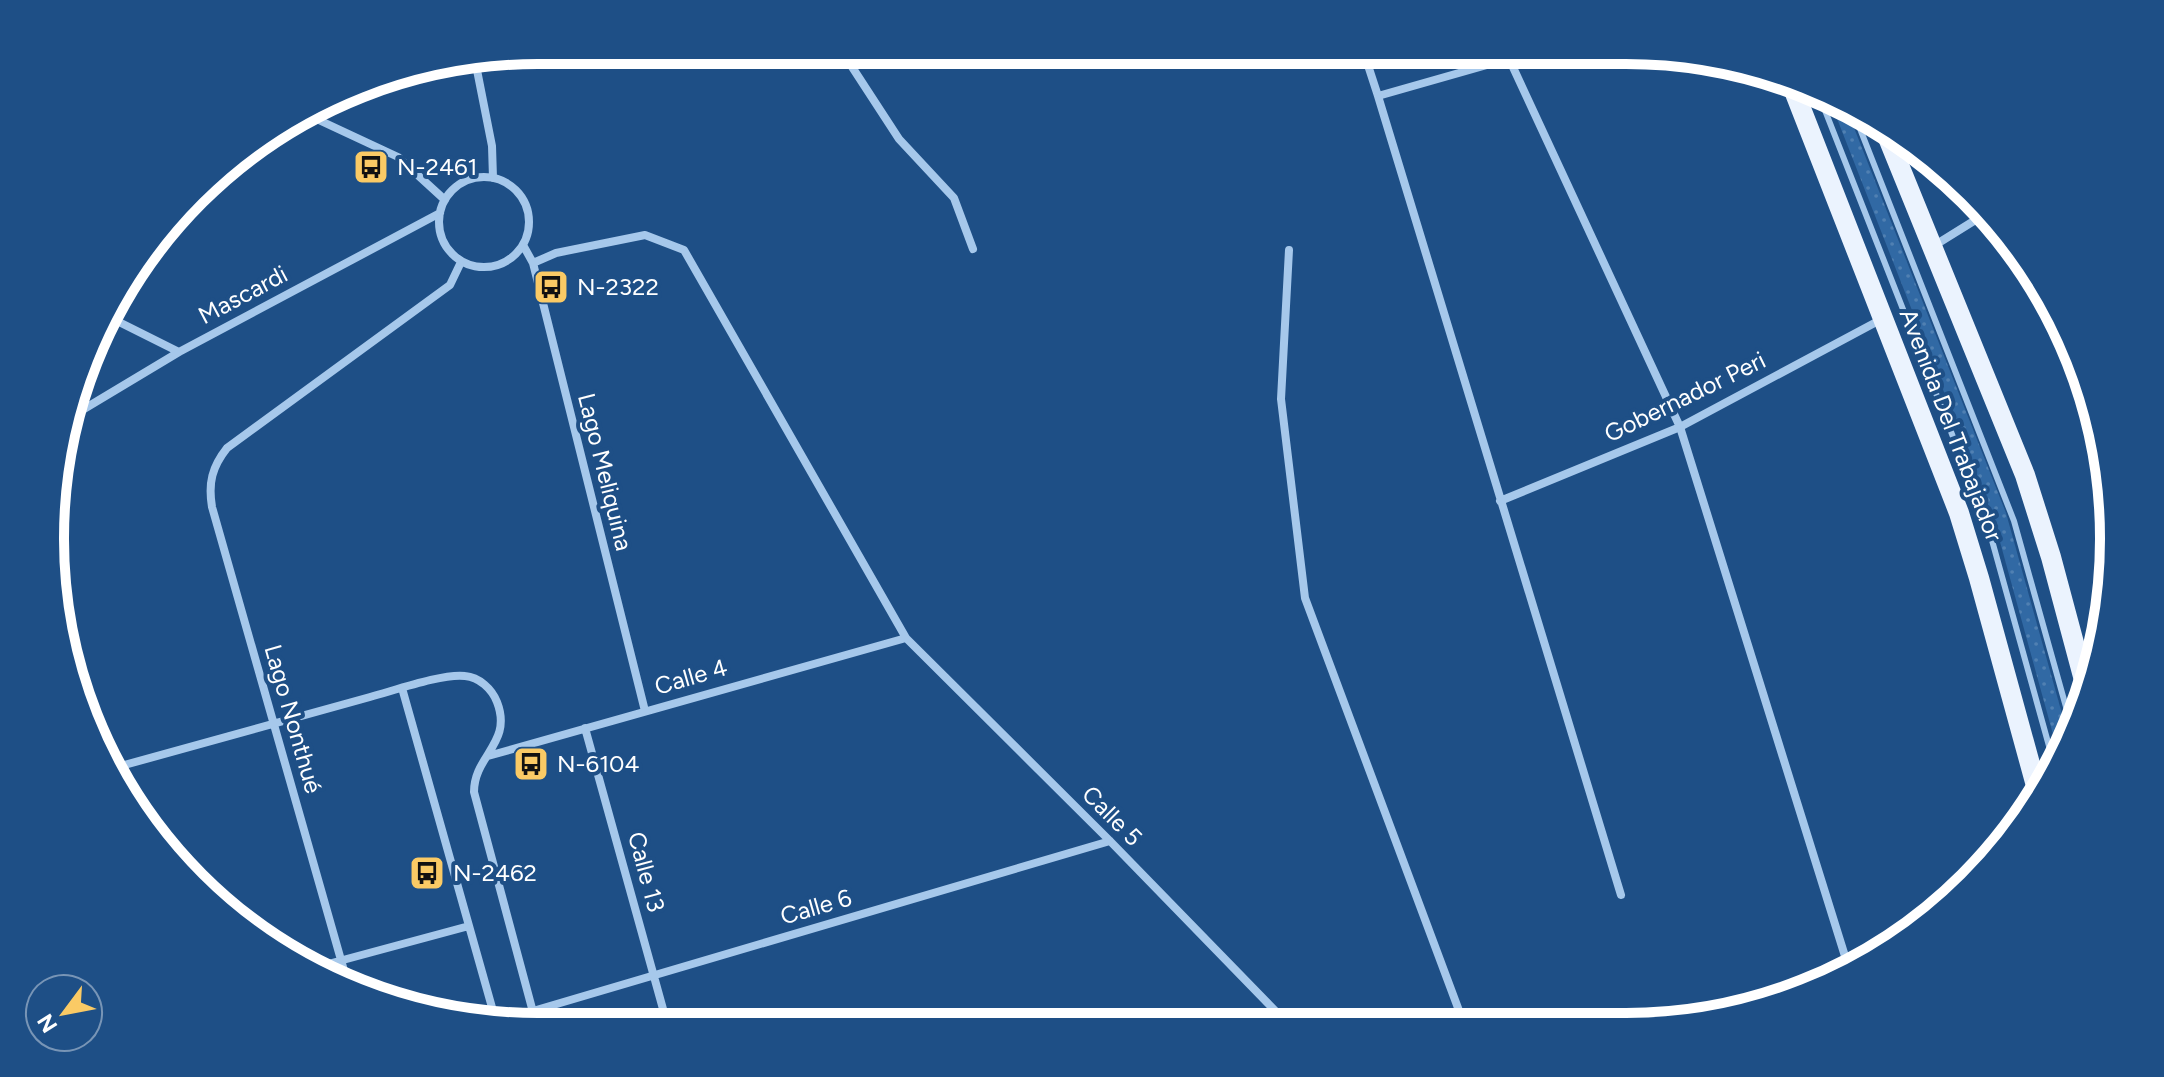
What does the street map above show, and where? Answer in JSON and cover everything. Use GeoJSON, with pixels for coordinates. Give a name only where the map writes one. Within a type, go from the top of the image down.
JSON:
{"type":"FeatureCollection","features":[{"type":"Feature","properties":{"kind":"main road","name":"Avenida Del Trabajador"},"geometry":{"type":"LineString","coordinates":[[1796,96],[1962,524],[2034,779]]}},
{"type":"Feature","properties":{"kind":"main road","name":"Avenida Del Trabajador"},"geometry":{"type":"LineString","coordinates":[[1891,145],[2025,475],[2081,670]]}},
{"type":"Feature","properties":{"kind":"street"},"geometry":{"type":"LineString","coordinates":[[850,64],[899,139],[954,198],[973,249]]}},
{"type":"Feature","properties":{"kind":"street"},"geometry":{"type":"LineString","coordinates":[[1368,64],[1621,895]]}},
{"type":"Feature","properties":{"kind":"street"},"geometry":{"type":"LineString","coordinates":[[1378,96],[1476,64]]}},
{"type":"Feature","properties":{"kind":"street"},"geometry":{"type":"LineString","coordinates":[[1511,64],[1680,427],[1846,958]]}},
{"type":"Feature","properties":{"kind":"street"},"geometry":{"type":"LineString","coordinates":[[477,68],[492,146],[493,178]]}},
{"type":"Feature","properties":{"kind":"street"},"geometry":{"type":"LineString","coordinates":[[317,119],[398,157],[445,200]]}},
{"type":"Feature","properties":{"kind":"street"},"geometry":{"type":"LineString","coordinates":[[479,177],[493,178],[506,183],[525,204],[529,218],[528,232],[514,256],[489,267],[475,267],[461,262],[450,253],[439,227],[440,213],[453,189],[465,181],[479,177]]}},
{"type":"Feature","properties":{"kind":"street","name":"Mascardi"},"geometry":{"type":"LineString","coordinates":[[82,410],[179,352],[440,213]]}},
{"type":"Feature","properties":{"kind":"street"},"geometry":{"type":"LineString","coordinates":[[1931,247],[1976,219]]}},
{"type":"Feature","properties":{"kind":"street","name":"Calle 5"},"geometry":{"type":"LineString","coordinates":[[533,263],[556,253],[645,235],[684,250],[906,638],[1277,1013]]}},
{"type":"Feature","properties":{"kind":"street","name":"Lago Meliquina"},"geometry":{"type":"LineString","coordinates":[[523,245],[533,263],[645,711]]}},
{"type":"Feature","properties":{"kind":"street"},"geometry":{"type":"LineString","coordinates":[[1289,250],[1281,399],[1305,598],[1460,1013]]}},
{"type":"Feature","properties":{"kind":"street","name":"Lago Nonthué"},"geometry":{"type":"LineString","coordinates":[[344,971],[212,507],[211,475],[227,448],[450,285],[461,262]]}},
{"type":"Feature","properties":{"kind":"street","name":"Gobernador Peri"},"geometry":{"type":"LineString","coordinates":[[1500,501],[1680,427],[1883,319]]}},
{"type":"Feature","properties":{"kind":"street"},"geometry":{"type":"LineString","coordinates":[[117,321],[179,352]]}},
{"type":"Feature","properties":{"kind":"street","name":"Calle 4"},"geometry":{"type":"LineString","coordinates":[[488,756],[906,638]]}},
{"type":"Feature","properties":{"kind":"street"},"geometry":{"type":"LineString","coordinates":[[122,766],[402,688],[456,675],[475,678],[484,684],[497,702],[501,726],[499,738],[476,773],[474,792],[533,1011]]}},
{"type":"Feature","properties":{"kind":"street"},"geometry":{"type":"LineString","coordinates":[[402,688],[493,1011]]}},
{"type":"Feature","properties":{"kind":"street","name":"Calle 13"},"geometry":{"type":"LineString","coordinates":[[585,728],[664,1013]]}},
{"type":"Feature","properties":{"kind":"street","name":"Calle 6"},"geometry":{"type":"LineString","coordinates":[[533,1011],[1110,841]]}},
{"type":"Feature","properties":{"kind":"street"},"geometry":{"type":"LineString","coordinates":[[329,964],[469,926]]}},
{"type":"Feature","properties":{"kind":"lane"},"geometry":{"type":"LineString","coordinates":[[1824,108],[1988,526],[2050,750]]}},
{"type":"Feature","properties":{"kind":"lane"},"geometry":{"type":"LineString","coordinates":[[1859,126],[2014,521],[2067,711]]}},
{"type":"Feature","properties":{"kind":"shaded area"},"geometry":{"type":"Polygon","coordinates":[[[1835,113],[1852,122],[2006,513],[2064,720],[2055,740],[1994,520],[1835,113]]]}},
{"type":"Feature","properties":{"kind":"place","name":"N-2461"},"geometry":{"type":"Point","coordinates":[371,167]}},
{"type":"Feature","properties":{"kind":"place","name":"N-2322"},"geometry":{"type":"Point","coordinates":[551,287]}},
{"type":"Feature","properties":{"kind":"place","name":"N-6104"},"geometry":{"type":"Point","coordinates":[531,764]}},
{"type":"Feature","properties":{"kind":"place","name":"N-2462"},"geometry":{"type":"Point","coordinates":[427,873]}}]}
